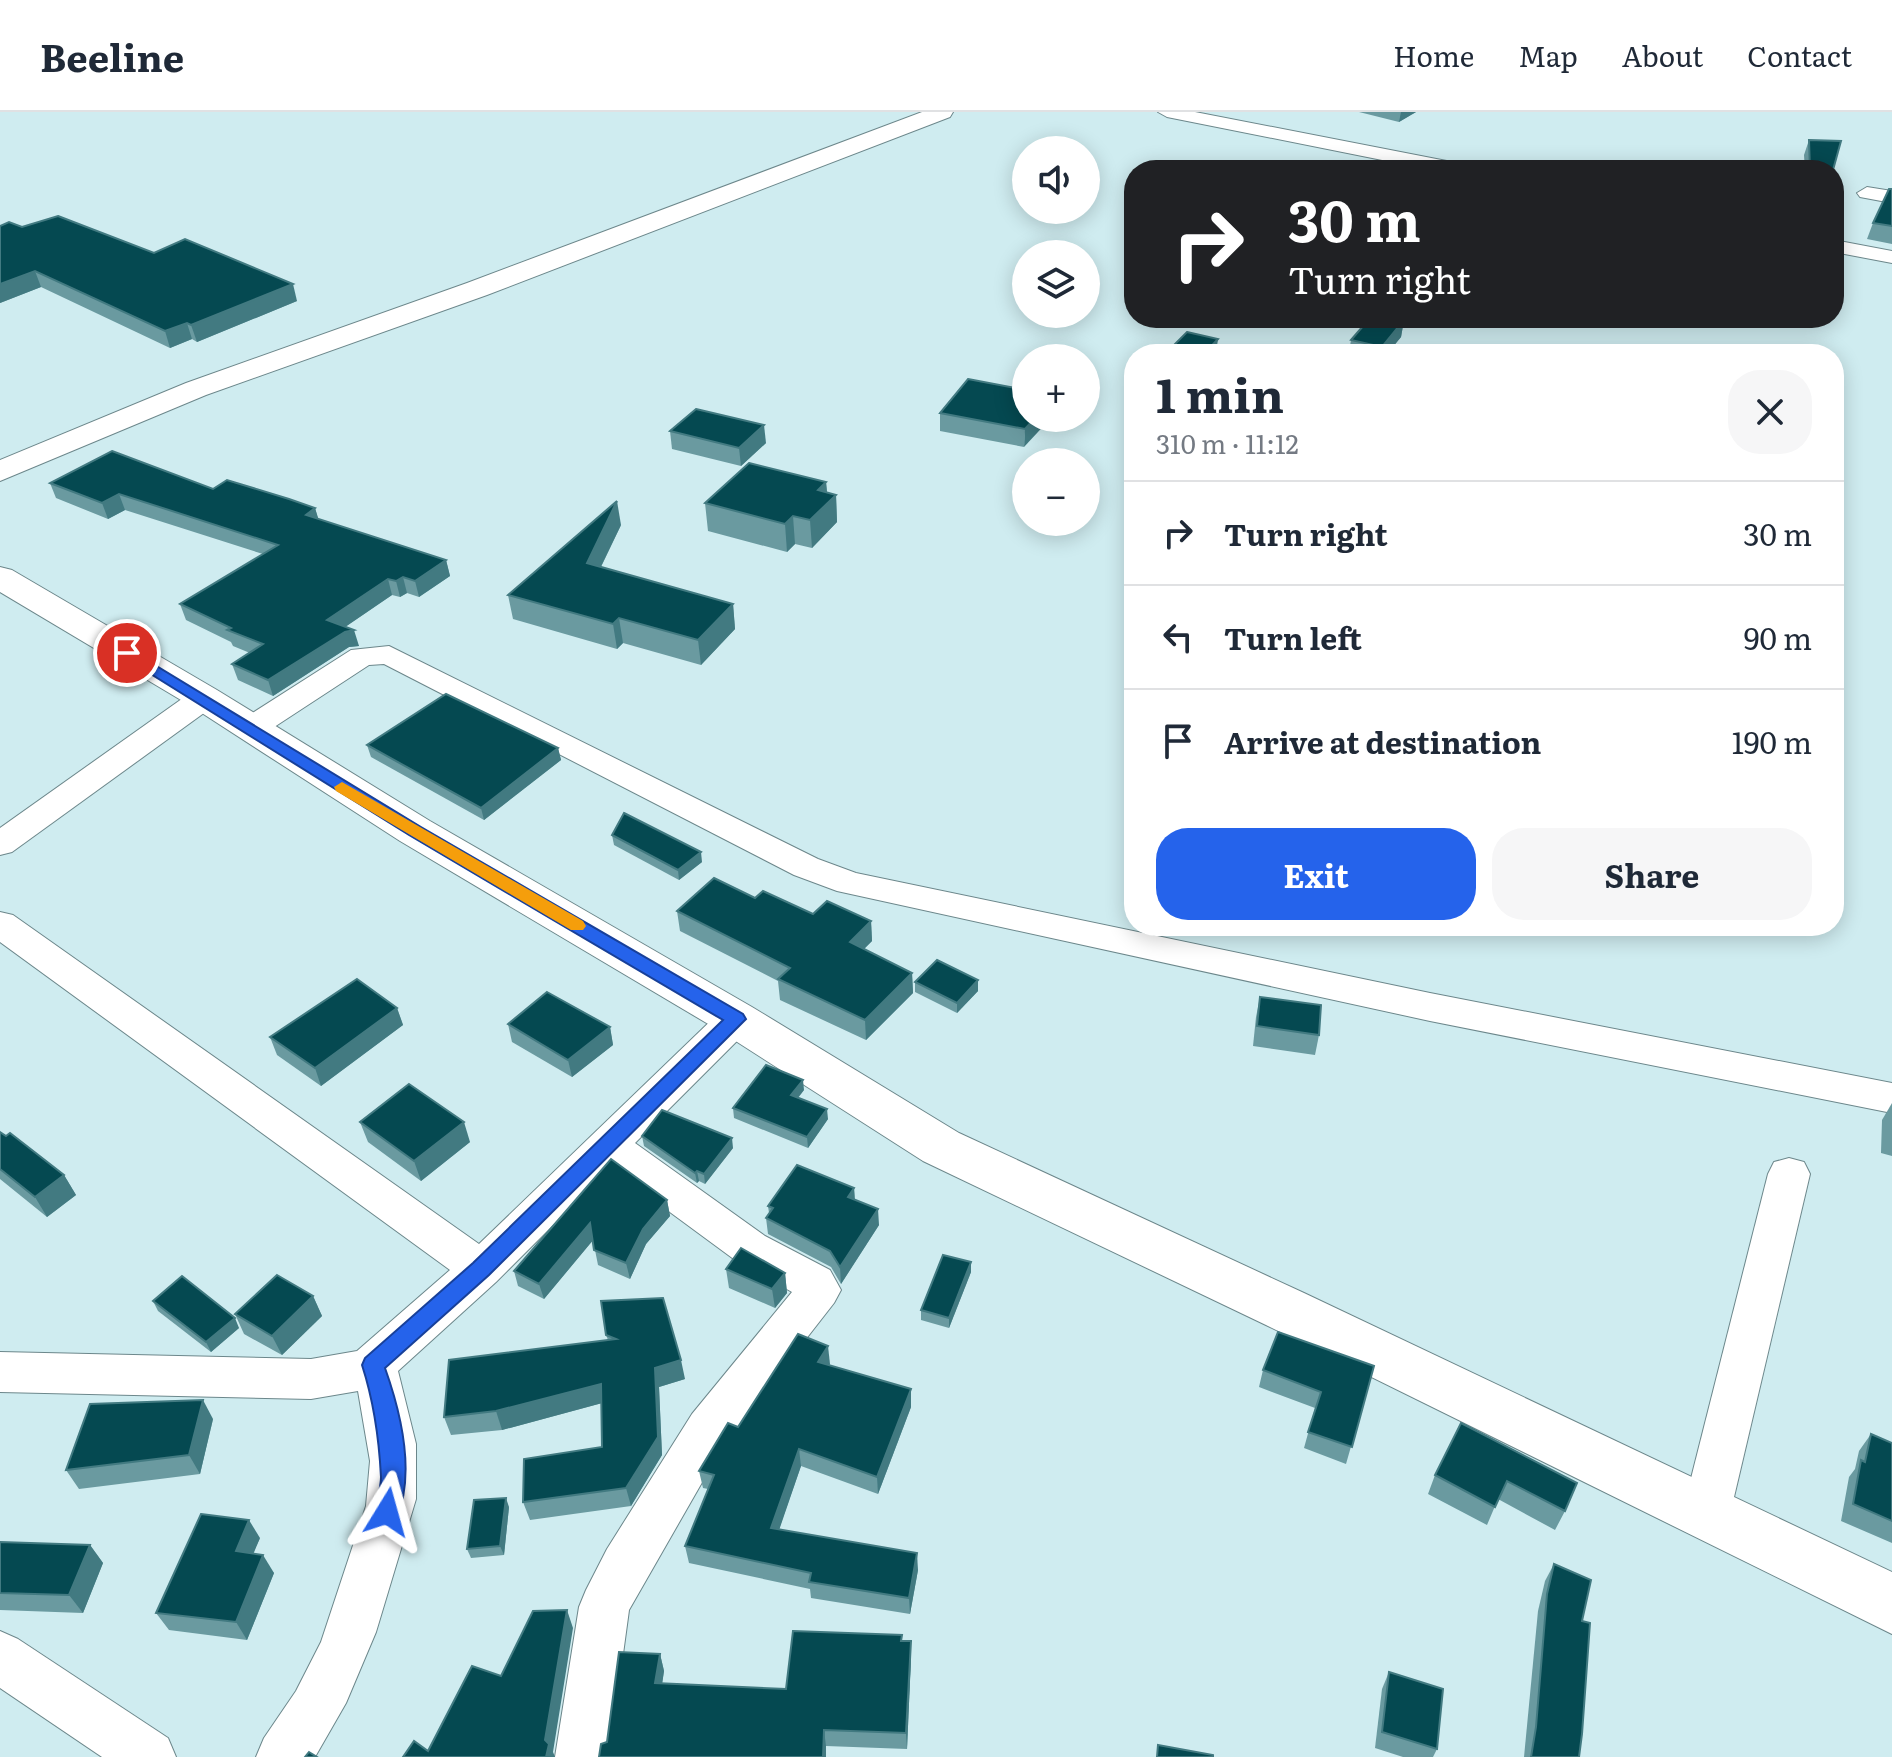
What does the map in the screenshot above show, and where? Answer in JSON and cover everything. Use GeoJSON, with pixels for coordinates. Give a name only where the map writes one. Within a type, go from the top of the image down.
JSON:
{"type":"FeatureCollection","features":[{"type":"Feature","properties":{"kind":"street"},"geometry":{"type":"LineString","coordinates":[[0,471],[196,389],[477,289],[942,112]]}},
{"type":"Feature","properties":{"kind":"street"},"geometry":{"type":"LineString","coordinates":[[1167,112],[1411,160]]}},
{"type":"Feature","properties":{"kind":"street"},"geometry":{"type":"LineString","coordinates":[[1867,193],[1892,197]]}},
{"type":"Feature","properties":{"kind":"street"},"geometry":{"type":"LineString","coordinates":[[1844,248],[1892,257]]}},
{"type":"Feature","properties":{"kind":"street"},"geometry":{"type":"LineString","coordinates":[[0,577],[204,698],[415,831],[736,1019],[941,1147],[1892,1604]]}},
{"type":"Feature","properties":{"kind":"street"},"geometry":{"type":"LineString","coordinates":[[251,728],[362,656],[389,655],[806,867],[849,883],[1430,1007],[1892,1098]]}},
{"type":"Feature","properties":{"kind":"street"},"geometry":{"type":"LineString","coordinates":[[0,844],[204,698]]}},
{"type":"Feature","properties":{"kind":"street"},"geometry":{"type":"LineString","coordinates":[[0,924],[481,1269]]}},
{"type":"Feature","properties":{"kind":"street"},"geometry":{"type":"LineString","coordinates":[[0,1372],[311,1379],[350,1374],[373,1365],[481,1269],[736,1019]]}},
{"type":"Feature","properties":{"kind":"street"},"geometry":{"type":"LineString","coordinates":[[582,1757],[604,1607],[625,1566],[708,1429],[819,1290],[815,1283],[750,1248],[608,1145]]}},
{"type":"Feature","properties":{"kind":"street"},"geometry":{"type":"LineString","coordinates":[[1706,1514],[1789,1174]]}},
{"type":"Feature","properties":{"kind":"street"},"geometry":{"type":"LineString","coordinates":[[283,1757],[338,1666],[357,1621],[393,1490],[391,1442],[384,1397],[373,1365]]}},
{"type":"Feature","properties":{"kind":"street"},"geometry":{"type":"LineString","coordinates":[[5,1668],[149,1757]]}},
{"type":"Feature","properties":{"kind":"building"},"geometry":{"type":"Polygon","coordinates":[[[1809,140],[1841,141],[1836,160],[1810,160],[1809,140]]]}},
{"type":"Feature","properties":{"kind":"building"},"geometry":{"type":"Polygon","coordinates":[[[1889,189],[1892,189],[1892,226],[1873,223],[1889,189]]]}},
{"type":"Feature","properties":{"kind":"building"},"geometry":{"type":"Polygon","coordinates":[[[58,216],[154,253],[185,239],[293,284],[191,325],[187,323],[165,331],[35,271],[0,284],[0,226],[9,222],[22,227],[58,216]]]}},
{"type":"Feature","properties":{"kind":"building"},"geometry":{"type":"Polygon","coordinates":[[[1361,328],[1397,328],[1384,344],[1351,340],[1361,328]]]}},
{"type":"Feature","properties":{"kind":"building"},"geometry":{"type":"Polygon","coordinates":[[[1187,332],[1218,339],[1213,344],[1175,344],[1187,332]]]}},
{"type":"Feature","properties":{"kind":"building"},"geometry":{"type":"Polygon","coordinates":[[[968,379],[1012,387],[1012,427],[940,413],[968,379]]]}},
{"type":"Feature","properties":{"kind":"building"},"geometry":{"type":"Polygon","coordinates":[[[696,409],[764,425],[739,448],[670,431],[696,409]]]}},
{"type":"Feature","properties":{"kind":"building"},"geometry":{"type":"Polygon","coordinates":[[[112,451],[213,489],[227,480],[289,499],[315,508],[306,515],[446,560],[415,581],[403,577],[396,581],[388,579],[327,620],[354,630],[345,632],[268,680],[232,664],[263,644],[227,630],[231,628],[180,604],[278,545],[119,494],[102,503],[50,483],[112,451]]]}},
{"type":"Feature","properties":{"kind":"building"},"geometry":{"type":"Polygon","coordinates":[[[749,463],[826,482],[818,490],[836,495],[810,520],[793,516],[785,524],[705,503],[749,463]]]}},
{"type":"Feature","properties":{"kind":"building"},"geometry":{"type":"Polygon","coordinates":[[[617,501],[587,563],[733,604],[698,640],[619,618],[613,624],[508,595],[617,501]]]}},
{"type":"Feature","properties":{"kind":"building"},"geometry":{"type":"Polygon","coordinates":[[[446,694],[558,748],[481,808],[367,745],[446,694]]]}},
{"type":"Feature","properties":{"kind":"building"},"geometry":{"type":"Polygon","coordinates":[[[624,813],[701,852],[678,870],[612,835],[624,813]]]}},
{"type":"Feature","properties":{"kind":"building"},"geometry":{"type":"Polygon","coordinates":[[[714,878],[755,898],[763,891],[813,914],[827,901],[871,921],[850,942],[912,973],[865,1020],[778,979],[790,968],[677,911],[714,878]]]}},
{"type":"Feature","properties":{"kind":"building"},"geometry":{"type":"Polygon","coordinates":[[[937,960],[978,980],[957,1003],[915,982],[937,960]]]}},
{"type":"Feature","properties":{"kind":"building"},"geometry":{"type":"Polygon","coordinates":[[[357,979],[397,1008],[315,1068],[270,1037],[357,979]]]}},
{"type":"Feature","properties":{"kind":"building"},"geometry":{"type":"Polygon","coordinates":[[[547,992],[610,1027],[568,1060],[508,1024],[547,992]]]}},
{"type":"Feature","properties":{"kind":"building"},"geometry":{"type":"Polygon","coordinates":[[[1260,997],[1321,1005],[1319,1035],[1257,1026],[1260,997]]]}},
{"type":"Feature","properties":{"kind":"building"},"geometry":{"type":"Polygon","coordinates":[[[766,1065],[803,1080],[791,1095],[827,1109],[807,1137],[733,1108],[766,1065]]]}},
{"type":"Feature","properties":{"kind":"building"},"geometry":{"type":"Polygon","coordinates":[[[409,1084],[464,1122],[414,1161],[360,1122],[409,1084]]]}},
{"type":"Feature","properties":{"kind":"building"},"geometry":{"type":"Polygon","coordinates":[[[662,1110],[732,1138],[704,1174],[695,1173],[642,1136],[662,1110]]]}},
{"type":"Feature","properties":{"kind":"building"},"geometry":{"type":"Polygon","coordinates":[[[0,1132],[6,1136],[10,1133],[64,1175],[35,1197],[0,1169],[0,1132]]]}},
{"type":"Feature","properties":{"kind":"building"},"geometry":{"type":"Polygon","coordinates":[[[611,1159],[667,1200],[643,1229],[626,1263],[594,1250],[590,1223],[539,1284],[514,1271],[611,1159]]]}},
{"type":"Feature","properties":{"kind":"building"},"geometry":{"type":"Polygon","coordinates":[[[797,1165],[854,1188],[848,1197],[878,1209],[840,1267],[830,1251],[766,1218],[773,1208],[768,1206],[797,1165]]]}},
{"type":"Feature","properties":{"kind":"building"},"geometry":{"type":"Polygon","coordinates":[[[741,1248],[785,1273],[772,1289],[726,1269],[741,1248]]]}},
{"type":"Feature","properties":{"kind":"building"},"geometry":{"type":"Polygon","coordinates":[[[943,1255],[971,1262],[949,1318],[921,1310],[943,1255]]]}},
{"type":"Feature","properties":{"kind":"building"},"geometry":{"type":"Polygon","coordinates":[[[277,1275],[313,1296],[272,1336],[235,1314],[277,1275]]]}},
{"type":"Feature","properties":{"kind":"building"},"geometry":{"type":"Polygon","coordinates":[[[182,1276],[235,1318],[206,1342],[153,1301],[182,1276]]]}},
{"type":"Feature","properties":{"kind":"building"},"geometry":{"type":"Polygon","coordinates":[[[663,1298],[681,1360],[655,1368],[658,1437],[626,1488],[523,1502],[524,1459],[602,1447],[601,1384],[496,1411],[444,1417],[449,1360],[616,1339],[606,1335],[601,1301],[663,1298]]]}},
{"type":"Feature","properties":{"kind":"building"},"geometry":{"type":"Polygon","coordinates":[[[1278,1332],[1374,1366],[1352,1447],[1308,1432],[1321,1392],[1263,1370],[1278,1332]]]}},
{"type":"Feature","properties":{"kind":"building"},"geometry":{"type":"Polygon","coordinates":[[[798,1334],[828,1346],[818,1362],[911,1389],[877,1477],[799,1449],[771,1528],[917,1553],[909,1598],[809,1582],[811,1573],[685,1546],[714,1475],[699,1471],[728,1423],[738,1427],[798,1334]]]}},
{"type":"Feature","properties":{"kind":"building"},"geometry":{"type":"Polygon","coordinates":[[[203,1400],[189,1455],[66,1470],[90,1404],[203,1400]]]}},
{"type":"Feature","properties":{"kind":"building"},"geometry":{"type":"Polygon","coordinates":[[[1461,1423],[1577,1483],[1565,1511],[1507,1481],[1495,1507],[1435,1475],[1461,1423]]]}},
{"type":"Feature","properties":{"kind":"building"},"geometry":{"type":"Polygon","coordinates":[[[1871,1434],[1892,1443],[1892,1521],[1853,1504],[1861,1460],[1865,1462],[1871,1434]]]}},
{"type":"Feature","properties":{"kind":"building"},"geometry":{"type":"Polygon","coordinates":[[[506,1498],[500,1546],[467,1549],[474,1500],[506,1498]]]}},
{"type":"Feature","properties":{"kind":"building"},"geometry":{"type":"Polygon","coordinates":[[[201,1514],[249,1520],[236,1551],[263,1555],[236,1622],[156,1613],[201,1514]]]}},
{"type":"Feature","properties":{"kind":"building"},"geometry":{"type":"Polygon","coordinates":[[[0,1542],[90,1545],[69,1595],[0,1593],[0,1542]]]}},
{"type":"Feature","properties":{"kind":"building"},"geometry":{"type":"Polygon","coordinates":[[[1554,1564],[1591,1580],[1582,1621],[1590,1623],[1579,1757],[1531,1757],[1547,1594],[1554,1564]]]}},
{"type":"Feature","properties":{"kind":"building"},"geometry":{"type":"Polygon","coordinates":[[[567,1610],[545,1740],[549,1744],[546,1757],[403,1757],[414,1741],[428,1751],[472,1666],[501,1676],[533,1611],[567,1610]]]}},
{"type":"Feature","properties":{"kind":"building"},"geometry":{"type":"Polygon","coordinates":[[[793,1631],[902,1635],[901,1641],[911,1641],[906,1733],[824,1730],[823,1757],[599,1757],[601,1744],[607,1742],[619,1652],[660,1654],[655,1683],[786,1689],[793,1631]]]}},
{"type":"Feature","properties":{"kind":"building"},"geometry":{"type":"Polygon","coordinates":[[[1389,1672],[1443,1689],[1437,1749],[1382,1732],[1389,1672]]]}},
{"type":"Feature","properties":{"kind":"building"},"geometry":{"type":"Polygon","coordinates":[[[1158,1745],[1213,1755],[1213,1757],[1157,1757],[1158,1745]]]}},
{"type":"Feature","properties":{"kind":"slow traffic"},"geometry":{"type":"LineString","coordinates":[[342,787],[577,926]]}},
{"type":"Feature","properties":{"kind":"route"},"geometry":{"type":"LineString","coordinates":[[127,653],[204,698],[343,788],[736,1019],[481,1269],[373,1365],[384,1397],[391,1442],[393,1490],[387,1512]]}}]}
